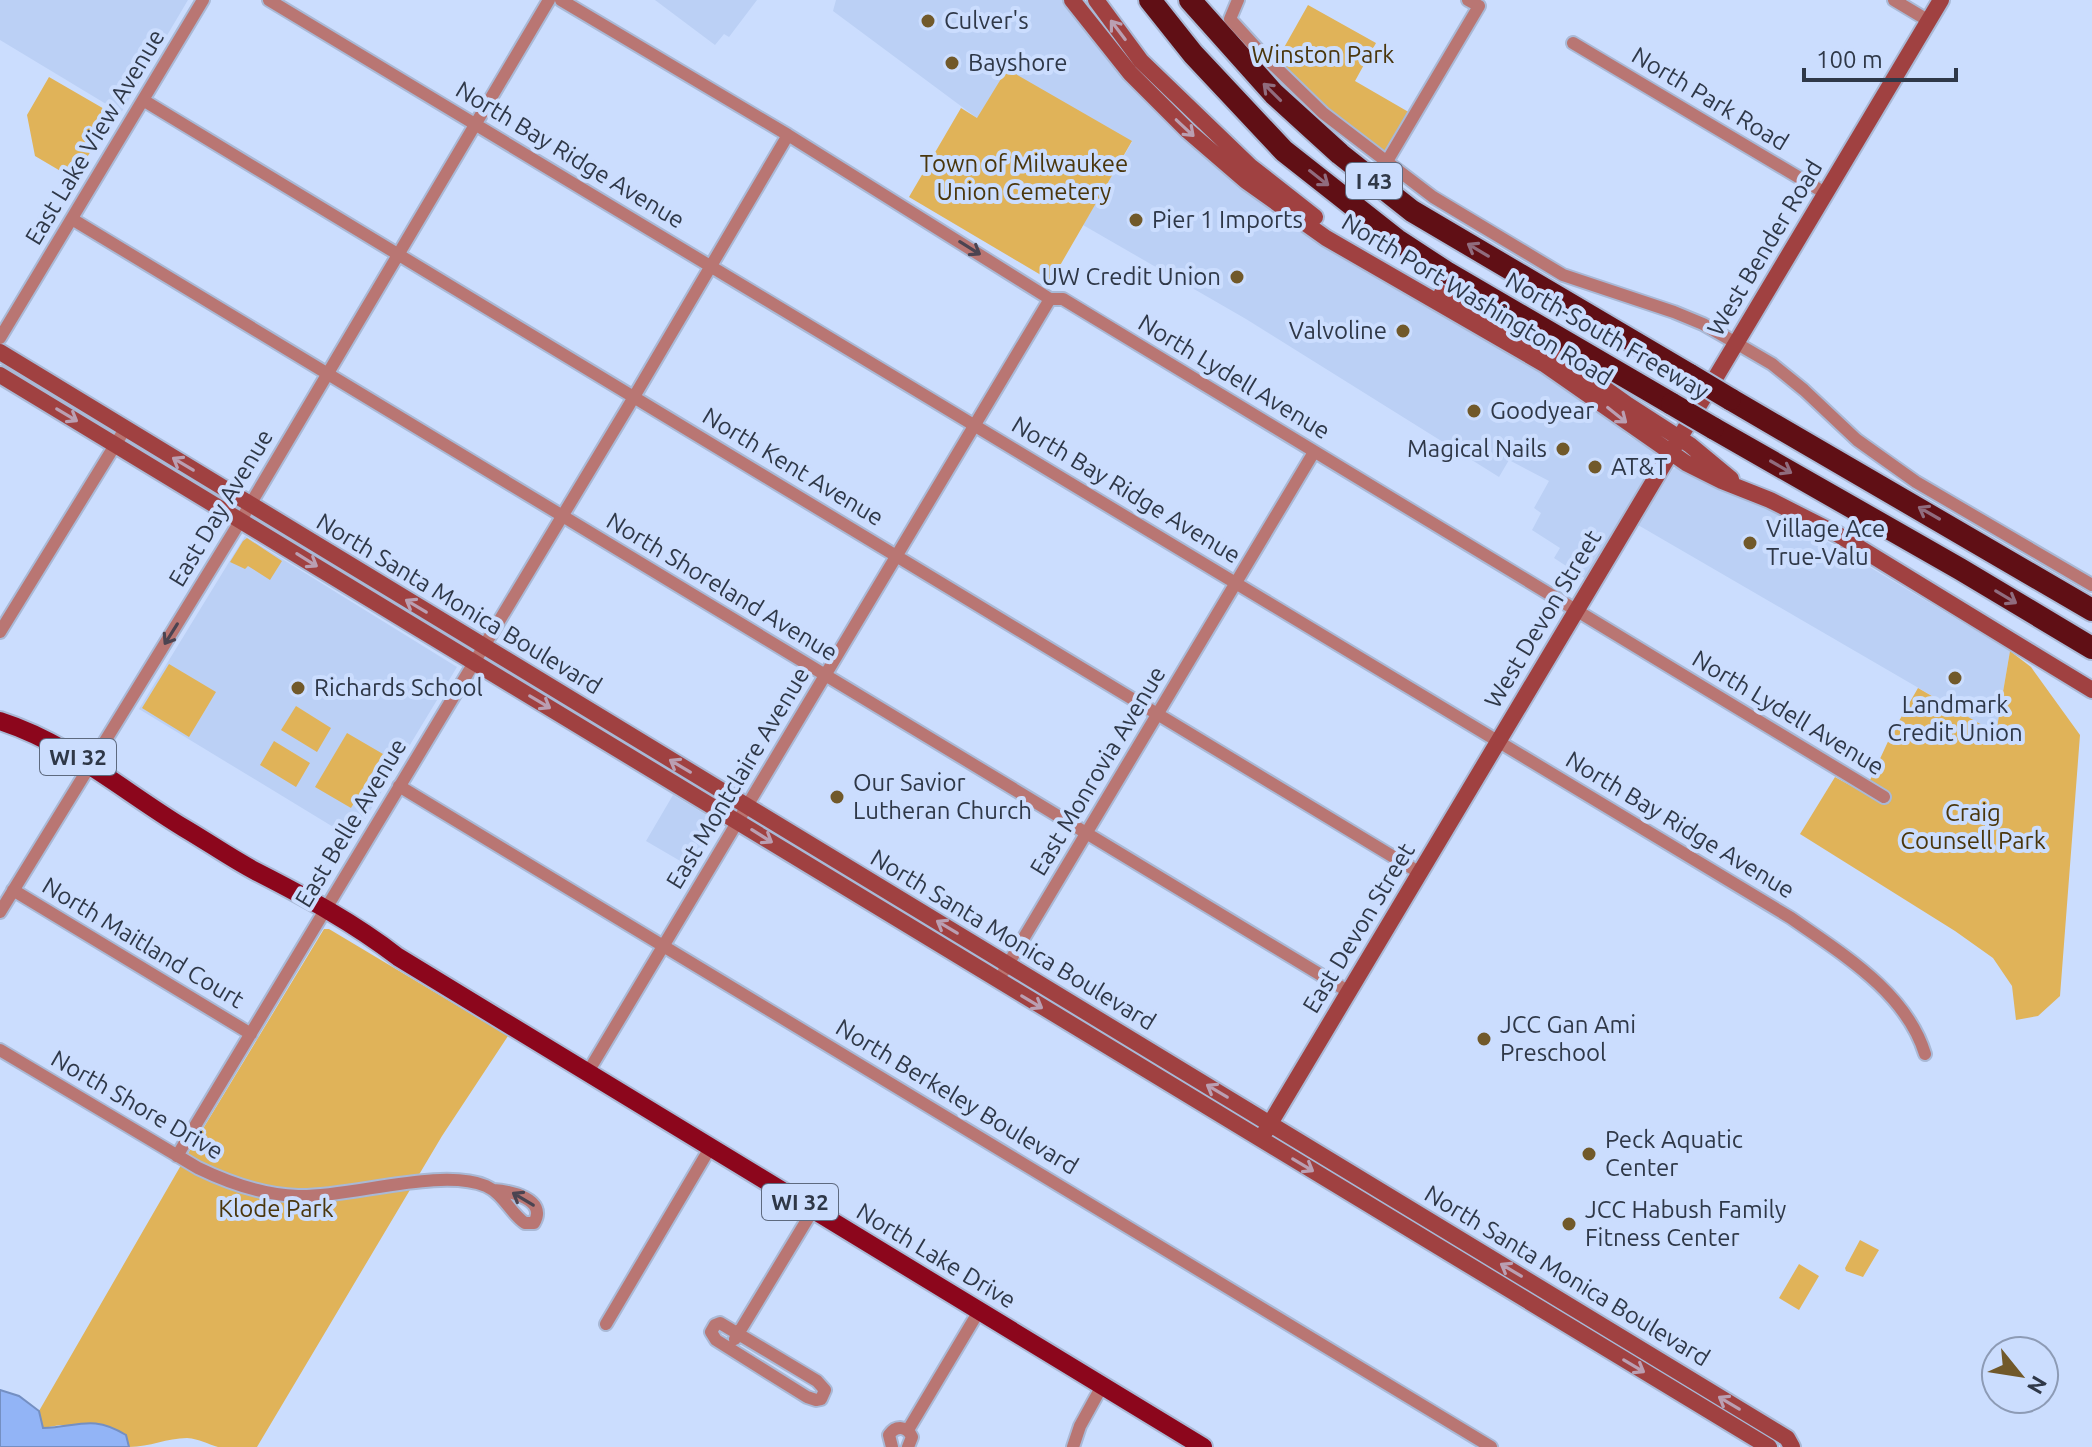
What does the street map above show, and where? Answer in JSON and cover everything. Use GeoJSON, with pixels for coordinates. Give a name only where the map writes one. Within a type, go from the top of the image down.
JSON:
{"type":"FeatureCollection","features":[{"type":"Feature","properties":{"kind":"highway","name":"North-South Freeway"},"geometry":{"type":"LineString","coordinates":[[1150,0],[1193,54],[1284,151],[1397,240],[1446,272],[2092,648]]}},
{"type":"Feature","properties":{"kind":"highway","name":"North-South Freeway"},"geometry":{"type":"LineString","coordinates":[[1190,0],[1274,94],[1340,154],[1412,211],[2092,610]]}},
{"type":"Feature","properties":{"kind":"main road","name":"North Lake Drive"},"geometry":{"type":"LineString","coordinates":[[0,721],[21,728],[1203,1447]]}},
{"type":"Feature","properties":{"kind":"main road","name":"North Lake Drive"},"geometry":{"type":"LineString","coordinates":[[0,730],[87,769]]}},
{"type":"Feature","properties":{"kind":"street","name":"East Lake View Avenue"},"geometry":{"type":"LineString","coordinates":[[0,338],[203,0]]}},
{"type":"Feature","properties":{"kind":"street","name":"North Bay Ridge Avenue"},"geometry":{"type":"LineString","coordinates":[[269,0],[1791,918],[1883,989],[1919,1032],[1925,1054]]}},
{"type":"Feature","properties":{"kind":"street","name":"East Day Avenue"},"geometry":{"type":"LineString","coordinates":[[0,912],[245,512],[549,0]]}},
{"type":"Feature","properties":{"kind":"street","name":"North Lydell Avenue"},"geometry":{"type":"LineString","coordinates":[[561,0],[788,135],[1050,299],[1063,299],[1884,797]]}},
{"type":"Feature","properties":{"kind":"street","name":"North Port Washington Road"},"geometry":{"type":"LineString","coordinates":[[1072,0],[1130,73],[1188,131],[1246,181],[1354,256],[1564,377],[1633,428],[1674,444],[1690,445],[1737,485],[1873,555],[2092,690]]}},
{"type":"Feature","properties":{"kind":"street","name":"North Port Washington Road"},"geometry":{"type":"LineString","coordinates":[[1096,0],[1141,61],[1250,166],[1309,213],[1362,247],[1569,363],[1674,444]]}},
{"type":"Feature","properties":{"kind":"street"},"geometry":{"type":"LineString","coordinates":[[1238,0],[1230,18],[1253,45],[1315,107],[1440,202],[1563,275],[1703,324],[1772,364],[1857,440],[1916,482],[2092,585]]}},
{"type":"Feature","properties":{"kind":"street"},"geometry":{"type":"LineString","coordinates":[[1894,0],[1929,21]]}},
{"type":"Feature","properties":{"kind":"street","name":"West Bender Road"},"geometry":{"type":"LineString","coordinates":[[1630,520],[1941,0]]}},
{"type":"Feature","properties":{"kind":"street"},"geometry":{"type":"LineString","coordinates":[[1386,163],[1474,3]]}},
{"type":"Feature","properties":{"kind":"street","name":"North Park Road"},"geometry":{"type":"LineString","coordinates":[[1573,43],[1825,193]]}},
{"type":"Feature","properties":{"kind":"street","name":"North Kent Avenue"},"geometry":{"type":"LineString","coordinates":[[143,100],[1420,873]]}},
{"type":"Feature","properties":{"kind":"street","name":"East Belle Avenue"},"geometry":{"type":"LineString","coordinates":[[177,1156],[788,135]]}},
{"type":"Feature","properties":{"kind":"street","name":"North Shoreland Avenue"},"geometry":{"type":"LineString","coordinates":[[72,219],[1349,992]]}},
{"type":"Feature","properties":{"kind":"street","name":"East Montclaire Avenue"},"geometry":{"type":"LineString","coordinates":[[588,1072],[1050,299]]}},
{"type":"Feature","properties":{"kind":"street","name":"North Santa Monica Boulevard"},"geometry":{"type":"LineString","coordinates":[[0,352],[125,429],[473,662],[1008,964],[1787,1438],[1792,1447]]}},
{"type":"Feature","properties":{"kind":"street","name":"North Santa Monica Boulevard"},"geometry":{"type":"LineString","coordinates":[[0,375],[115,444],[245,512],[483,646],[998,982],[1769,1447]]}},
{"type":"Feature","properties":{"kind":"street"},"geometry":{"type":"LineString","coordinates":[[0,632],[125,429]]}},
{"type":"Feature","properties":{"kind":"street","name":"East Monrovia Avenue"},"geometry":{"type":"LineString","coordinates":[[998,982],[1314,452]]}},
{"type":"Feature","properties":{"kind":"street","name":"West Devon Street"},"geometry":{"type":"LineString","coordinates":[[1498,741],[1630,520]]}},
{"type":"Feature","properties":{"kind":"street","name":"East Devon Street"},"geometry":{"type":"LineString","coordinates":[[1260,1139],[1498,741]]}},
{"type":"Feature","properties":{"kind":"street","name":"North Berkeley Boulevard"},"geometry":{"type":"LineString","coordinates":[[399,786],[1491,1447]]}},
{"type":"Feature","properties":{"kind":"street","name":"North Maitland Court"},"geometry":{"type":"LineString","coordinates":[[13,890],[251,1034]]}},
{"type":"Feature","properties":{"kind":"street","name":"North Shore Drive"},"geometry":{"type":"LineString","coordinates":[[0,1050],[177,1156],[219,1178],[269,1193],[299,1196],[330,1194],[452,1180],[472,1181],[493,1190]]}},
{"type":"Feature","properties":{"kind":"street"},"geometry":{"type":"LineString","coordinates":[[606,1324],[710,1148]]}},
{"type":"Feature","properties":{"kind":"street"},"geometry":{"type":"LineString","coordinates":[[730,1348],[813,1210]]}},
{"type":"Feature","properties":{"kind":"street"},"geometry":{"type":"LineString","coordinates":[[908,1430],[979,1311]]}},
{"type":"Feature","properties":{"kind":"street"},"geometry":{"type":"LineString","coordinates":[[720,1323],[823,1385],[824,1395],[816,1400],[807,1397],[730,1348],[712,1336],[712,1329],[720,1323]]}},
{"type":"Feature","properties":{"kind":"street"},"geometry":{"type":"LineString","coordinates":[[1073,1447],[1080,1426],[1102,1386]]}},
{"type":"Feature","properties":{"kind":"street"},"geometry":{"type":"LineString","coordinates":[[892,1447],[889,1439],[891,1432],[897,1428],[908,1430],[912,1437],[908,1447]]}},
{"type":"Feature","properties":{"kind":"shaded area"},"geometry":{"type":"Polygon","coordinates":[[[0,0],[188,0],[121,113],[0,40],[0,0]]]}},
{"type":"Feature","properties":{"kind":"shaded area"},"geometry":{"type":"Polygon","coordinates":[[[655,0],[757,0],[729,37],[724,34],[715,45],[655,0]]]}},
{"type":"Feature","properties":{"kind":"shaded area"},"geometry":{"type":"Polygon","coordinates":[[[836,0],[1063,0],[1109,61],[1236,182],[1264,204],[1334,251],[1531,364],[1651,449],[1655,454],[1654,461],[1586,579],[1554,558],[1560,548],[1532,530],[1541,513],[1534,508],[1549,481],[1509,460],[1499,477],[1246,319],[1083,225],[1132,142],[977,118],[833,11],[836,0]]]}},
{"type":"Feature","properties":{"kind":"shaded area"},"geometry":{"type":"Polygon","coordinates":[[[1681,466],[1746,493],[2010,651],[1996,733],[1638,525],[1673,469],[1681,466]]]}},
{"type":"Feature","properties":{"kind":"shaded area","name":"Richards School"},"geometry":{"type":"Polygon","coordinates":[[[245,536],[457,667],[353,839],[139,709],[245,536]]]}},
{"type":"Feature","properties":{"kind":"shaded area"},"geometry":{"type":"Polygon","coordinates":[[[673,795],[721,824],[694,869],[646,841],[673,795]]]}},
{"type":"Feature","properties":{"kind":"green space","name":"Winston Park"},"geometry":{"type":"Polygon","coordinates":[[[1308,5],[1376,43],[1355,81],[1412,114],[1387,151],[1382,152],[1335,116],[1277,60],[1308,5]]]}},
{"type":"Feature","properties":{"kind":"green space","name":"Town of Milwaukee Union Cemetery"},"geometry":{"type":"Polygon","coordinates":[[[1007,69],[1132,141],[1051,281],[909,197],[961,108],[977,118],[1007,69]]]}},
{"type":"Feature","properties":{"kind":"green space"},"geometry":{"type":"Polygon","coordinates":[[[49,77],[106,110],[109,121],[74,179],[35,156],[27,115],[49,77]]]}},
{"type":"Feature","properties":{"kind":"green space"},"geometry":{"type":"Polygon","coordinates":[[[247,538],[282,561],[270,580],[248,566],[245,569],[230,562],[247,538]]]}},
{"type":"Feature","properties":{"kind":"green space","name":"Craig Counsell Park"},"geometry":{"type":"Polygon","coordinates":[[[2010,651],[2031,667],[2080,735],[2060,996],[2038,1016],[2016,1020],[2012,986],[1993,958],[1800,834],[1835,777],[1864,793],[1892,733],[1918,688],[1996,733],[2010,651]]]}},
{"type":"Feature","properties":{"kind":"green space"},"geometry":{"type":"Polygon","coordinates":[[[169,664],[216,692],[189,737],[142,708],[169,664]]]}},
{"type":"Feature","properties":{"kind":"green space"},"geometry":{"type":"Polygon","coordinates":[[[296,706],[331,728],[317,752],[281,730],[296,706]]]}},
{"type":"Feature","properties":{"kind":"green space"},"geometry":{"type":"Polygon","coordinates":[[[347,733],[383,754],[351,808],[315,787],[347,733]]]}},
{"type":"Feature","properties":{"kind":"green space"},"geometry":{"type":"Polygon","coordinates":[[[274,741],[310,763],[296,787],[260,765],[274,741]]]}},
{"type":"Feature","properties":{"kind":"green space","name":"Klode Park"},"geometry":{"type":"Polygon","coordinates":[[[324,929],[329,929],[508,1036],[442,1136],[257,1447],[218,1447],[187,1438],[129,1447],[125,1435],[60,1425],[43,1428],[39,1411],[184,1160],[324,929]]]}},
{"type":"Feature","properties":{"kind":"green space"},"geometry":{"type":"Polygon","coordinates":[[[1860,1240],[1879,1250],[1863,1277],[1845,1268],[1860,1240]]]}},
{"type":"Feature","properties":{"kind":"green space"},"geometry":{"type":"Polygon","coordinates":[[[1799,1264],[1819,1276],[1799,1310],[1779,1298],[1799,1264]]]}},
{"type":"Feature","properties":{"kind":"water"},"geometry":{"type":"Polygon","coordinates":[[[0,1390],[19,1396],[39,1411],[43,1428],[85,1423],[104,1425],[126,1435],[129,1447],[0,1447],[0,1390]]]}},
{"type":"Feature","properties":{"kind":"place","name":"Culver's"},"geometry":{"type":"Point","coordinates":[928,21]}},
{"type":"Feature","properties":{"kind":"place","name":"Bayshore"},"geometry":{"type":"Point","coordinates":[952,63]}},
{"type":"Feature","properties":{"kind":"place","name":"Pier 1 Imports"},"geometry":{"type":"Point","coordinates":[1136,220]}},
{"type":"Feature","properties":{"kind":"place","name":"UW Credit Union"},"geometry":{"type":"Point","coordinates":[1237,277]}},
{"type":"Feature","properties":{"kind":"place","name":"Valvoline"},"geometry":{"type":"Point","coordinates":[1403,331]}},
{"type":"Feature","properties":{"kind":"place","name":"Goodyear"},"geometry":{"type":"Point","coordinates":[1474,411]}},
{"type":"Feature","properties":{"kind":"place","name":"Magical Nails"},"geometry":{"type":"Point","coordinates":[1563,449]}},
{"type":"Feature","properties":{"kind":"place","name":"AT&T"},"geometry":{"type":"Point","coordinates":[1595,467]}},
{"type":"Feature","properties":{"kind":"place","name":"Village Ace True-Valu"},"geometry":{"type":"Point","coordinates":[1750,543]}},
{"type":"Feature","properties":{"kind":"place","name":"Landmark Credit Union"},"geometry":{"type":"Point","coordinates":[1955,678]}},
{"type":"Feature","properties":{"kind":"place","name":"Richards School"},"geometry":{"type":"Point","coordinates":[298,688]}},
{"type":"Feature","properties":{"kind":"place","name":"Our Savior Lutheran Church"},"geometry":{"type":"Point","coordinates":[837,797]}},
{"type":"Feature","properties":{"kind":"place","name":"JCC Gan Ami Preschool"},"geometry":{"type":"Point","coordinates":[1484,1039]}},
{"type":"Feature","properties":{"kind":"place","name":"Peck Aquatic Center"},"geometry":{"type":"Point","coordinates":[1589,1154]}},
{"type":"Feature","properties":{"kind":"place","name":"JCC Habush Family Fitness Center"},"geometry":{"type":"Point","coordinates":[1569,1224]}}]}
